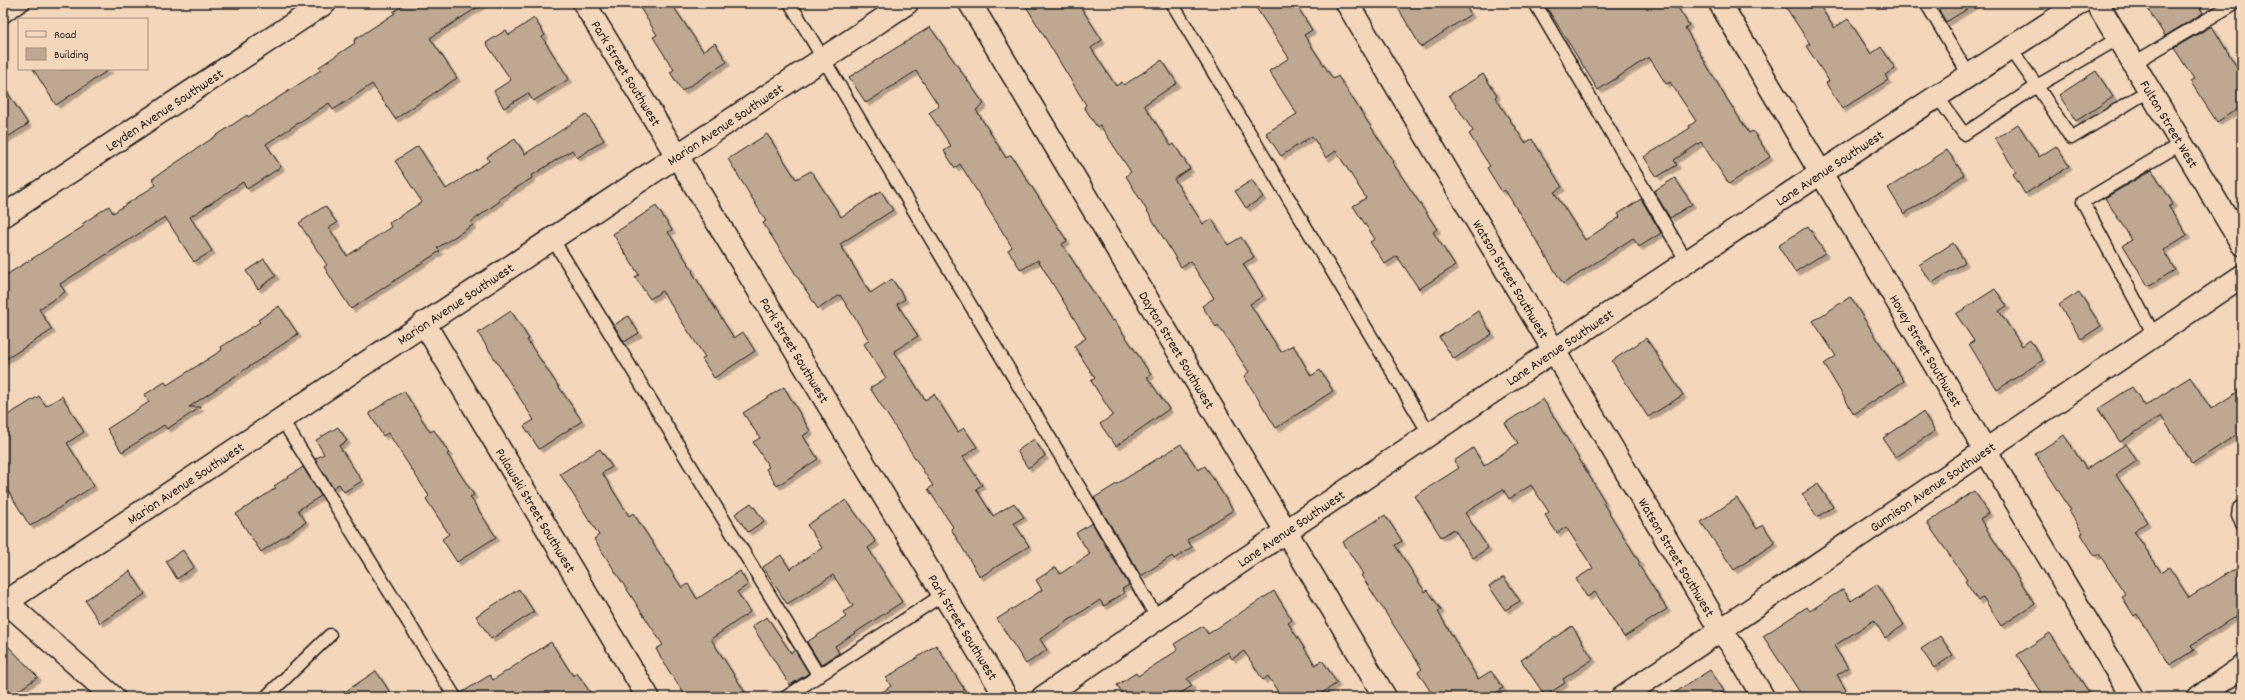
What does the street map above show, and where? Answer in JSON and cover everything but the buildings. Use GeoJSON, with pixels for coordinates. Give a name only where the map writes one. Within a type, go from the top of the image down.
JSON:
{"type":"FeatureCollection","features":[{"type":"Feature","properties":{"kind":"street","name":"Leyden Avenue Southwest"},"geometry":{"type":"LineString","coordinates":[[3,216],[325,3]]}},
{"type":"Feature","properties":{"kind":"street","name":"Park Street Southwest"},"geometry":{"type":"LineString","coordinates":[[584,3],[1006,697]]}},
{"type":"Feature","properties":{"kind":"street","name":"Marion Avenue Southwest"},"geometry":{"type":"LineString","coordinates":[[4,601],[907,3]]}},
{"type":"Feature","properties":{"kind":"street","name":"Dayton Street Southwest"},"geometry":{"type":"LineString","coordinates":[[970,3],[1385,697]]}},
{"type":"Feature","properties":{"kind":"street","name":"Watson Street Southwest"},"geometry":{"type":"LineString","coordinates":[[1346,3],[1721,631],[1734,648],[1763,697]]}},
{"type":"Feature","properties":{"kind":"street","name":"Hovey Street Southwest"},"geometry":{"type":"LineString","coordinates":[[1720,3],[2132,697]]}},
{"type":"Feature","properties":{"kind":"street","name":"Lane Avenue Southwest"},"geometry":{"type":"LineString","coordinates":[[1043,697],[1286,531],[1820,172],[2080,3]]}},
{"type":"Feature","properties":{"kind":"street","name":"Fulton Street West"},"geometry":{"type":"LineString","coordinates":[[2098,3],[2182,143],[2235,217],[2242,244]]}},
{"type":"Feature","properties":{"kind":"street","name":"Gunnison Avenue Southwest"},"geometry":{"type":"LineString","coordinates":[[1622,697],[2242,276]]}},
{"type":"Feature","properties":{"kind":"street","name":"Pulawski Street Southwest"},"geometry":{"type":"LineString","coordinates":[[424,323],[648,697]]}},
{"type":"Feature","properties":{"kind":"street"},"geometry":{"type":"LineString","coordinates":[[4,601],[113,697]]}},
{"type":"Feature","properties":{"kind":"street"},"geometry":{"type":"LineString","coordinates":[[2199,697],[2242,667]]}},
{"type":"Feature","properties":{"kind":"lane"},"geometry":{"type":"LineString","coordinates":[[3,17],[24,3]]}},
{"type":"Feature","properties":{"kind":"lane"},"geometry":{"type":"LineString","coordinates":[[790,3],[1158,619]]}},
{"type":"Feature","properties":{"kind":"lane"},"geometry":{"type":"LineString","coordinates":[[1172,3],[1430,435]]}},
{"type":"Feature","properties":{"kind":"lane"},"geometry":{"type":"LineString","coordinates":[[1535,3],[1687,262]]}},
{"type":"Feature","properties":{"kind":"lane"},"geometry":{"type":"LineString","coordinates":[[1926,3],[1969,75]]}},
{"type":"Feature","properties":{"kind":"lane"},"geometry":{"type":"LineString","coordinates":[[2134,63],[2236,3]]}},
{"type":"Feature","properties":{"kind":"lane"},"geometry":{"type":"LineString","coordinates":[[1937,96],[1964,134],[2037,86],[2119,38]]}},
{"type":"Feature","properties":{"kind":"lane"},"geometry":{"type":"LineString","coordinates":[[2010,48],[2071,138],[2150,90]]}},
{"type":"Feature","properties":{"kind":"lane"},"geometry":{"type":"LineString","coordinates":[[2154,335],[2083,202],[2182,143]]}},
{"type":"Feature","properties":{"kind":"lane"},"geometry":{"type":"LineString","coordinates":[[552,238],[819,676]]}},
{"type":"Feature","properties":{"kind":"lane"},"geometry":{"type":"LineString","coordinates":[[281,418],[455,697]]}},
{"type":"Feature","properties":{"kind":"lane"},"geometry":{"type":"LineString","coordinates":[[2242,506],[2239,508],[2238,516],[2242,524]]}},
{"type":"Feature","properties":{"kind":"lane"},"geometry":{"type":"LineString","coordinates":[[786,697],[944,594]]}},
{"type":"Feature","properties":{"kind":"lane"},"geometry":{"type":"LineString","coordinates":[[266,697],[330,635]]}}]}
